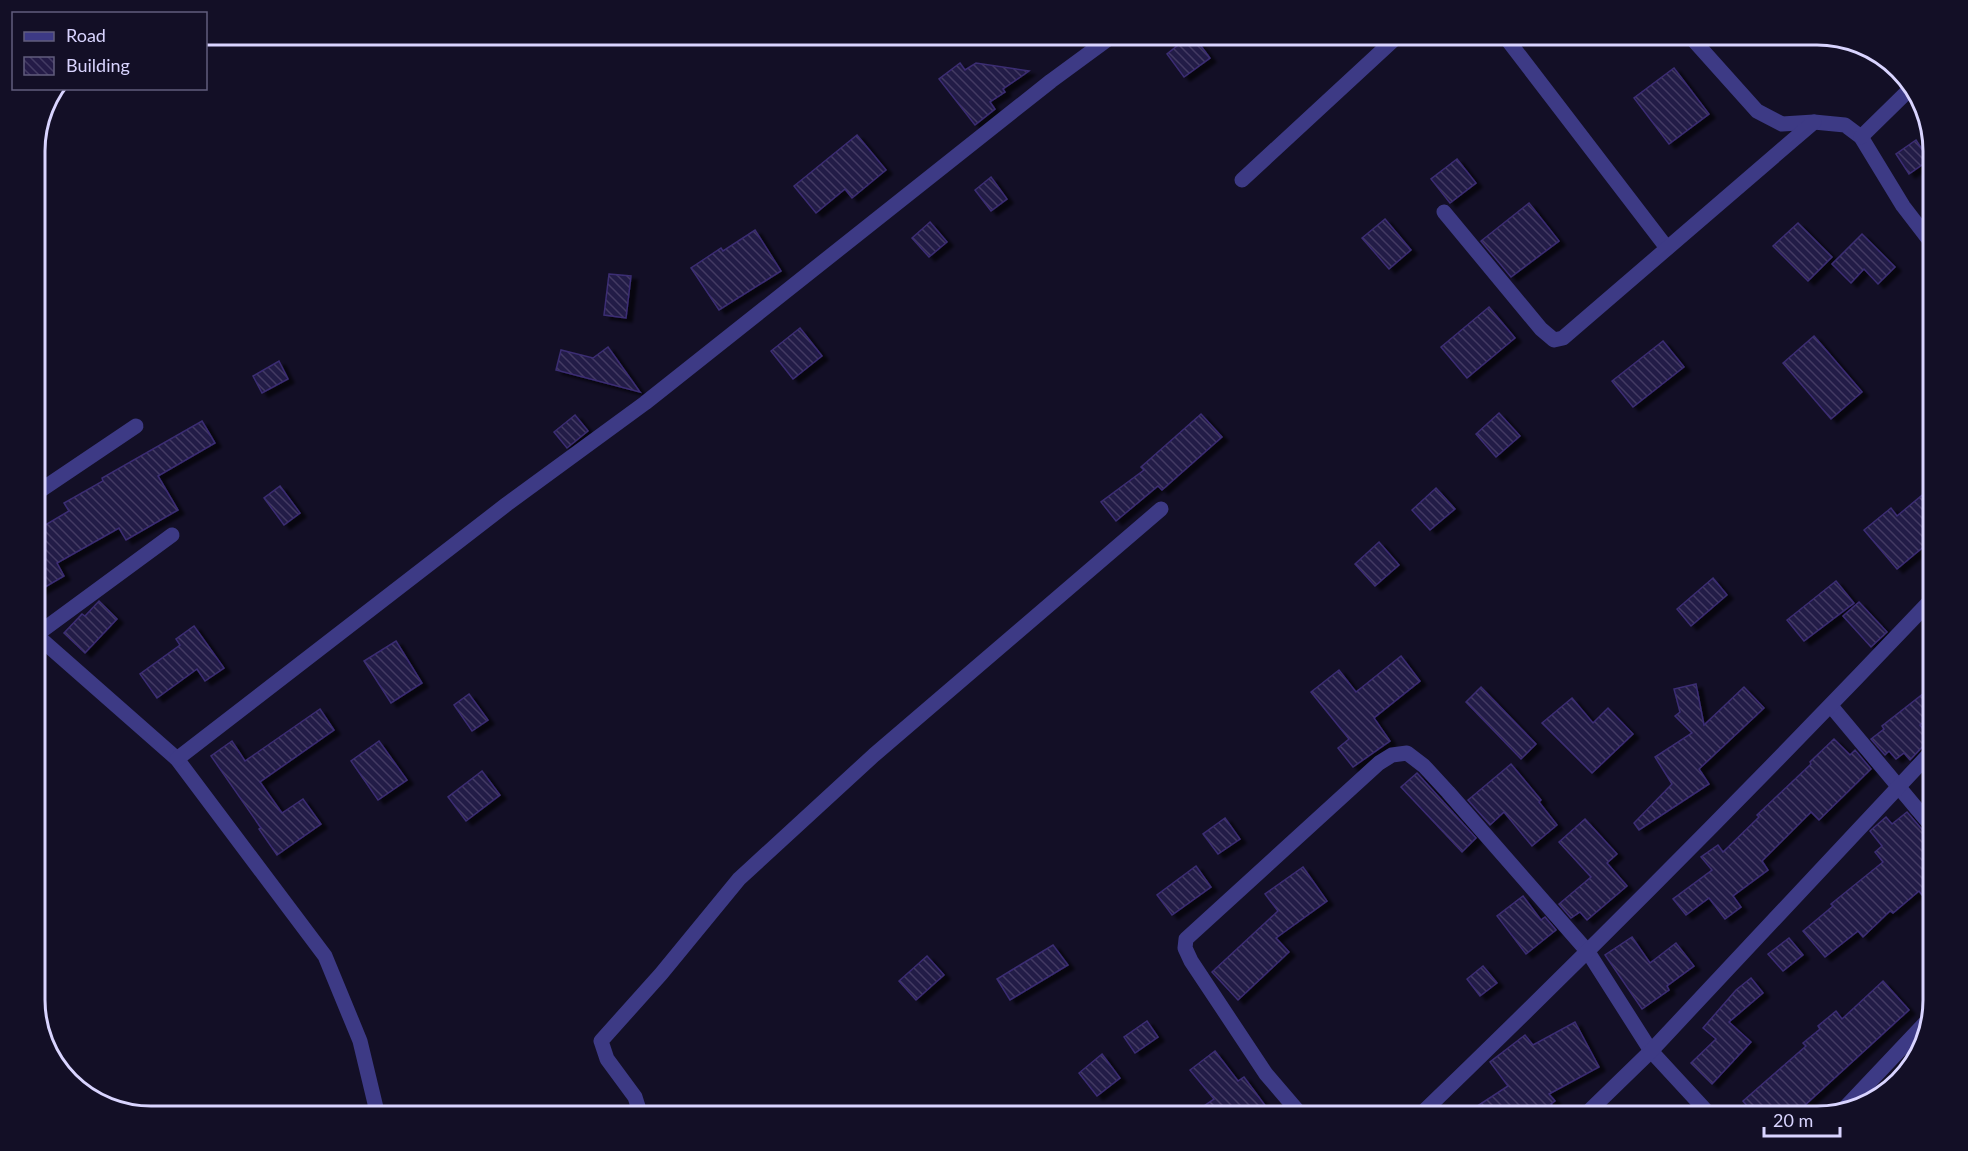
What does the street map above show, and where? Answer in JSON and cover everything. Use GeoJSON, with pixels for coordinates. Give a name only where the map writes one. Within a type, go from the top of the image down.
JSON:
{"type":"FeatureCollection","features":[{"type":"Feature","properties":{"kind":"street"},"geometry":{"type":"LineString","coordinates":[[177,759],[507,504],[645,403],[1042,88],[1100,45]]}},
{"type":"Feature","properties":{"kind":"street"},"geometry":{"type":"LineString","coordinates":[[1242,180],[1388,45]]}},
{"type":"Feature","properties":{"kind":"street"},"geometry":{"type":"LineString","coordinates":[[1511,45],[1667,248]]}},
{"type":"Feature","properties":{"kind":"street"},"geometry":{"type":"LineString","coordinates":[[1698,45],[1757,111],[1782,124],[1814,122],[1845,125],[1862,137],[1903,206],[1923,232]]}},
{"type":"Feature","properties":{"kind":"street"},"geometry":{"type":"LineString","coordinates":[[1862,137],[1906,93]]}},
{"type":"Feature","properties":{"kind":"street"},"geometry":{"type":"LineString","coordinates":[[1444,212],[1541,329],[1554,340],[1563,338],[1814,122]]}},
{"type":"Feature","properties":{"kind":"street"},"geometry":{"type":"LineString","coordinates":[[45,487],[136,426]]}},
{"type":"Feature","properties":{"kind":"street"},"geometry":{"type":"LineString","coordinates":[[638,1106],[635,1097],[607,1059],[601,1041],[661,974],[739,879],[883,748],[1161,509]]}},
{"type":"Feature","properties":{"kind":"street"},"geometry":{"type":"LineString","coordinates":[[45,628],[172,536]]}},
{"type":"Feature","properties":{"kind":"street"},"geometry":{"type":"LineString","coordinates":[[1429,1106],[1588,952],[1831,706],[1923,609]]}},
{"type":"Feature","properties":{"kind":"street"},"geometry":{"type":"LineString","coordinates":[[45,643],[177,759],[325,956],[360,1041],[376,1106]]}},
{"type":"Feature","properties":{"kind":"street"},"geometry":{"type":"LineString","coordinates":[[1831,706],[1923,815]]}},
{"type":"Feature","properties":{"kind":"street"},"geometry":{"type":"LineString","coordinates":[[1293,1106],[1266,1074],[1191,961],[1185,948],[1186,939],[1380,763],[1392,755],[1407,753],[1424,766],[1588,952],[1651,1051],[1702,1106]]}},
{"type":"Feature","properties":{"kind":"street"},"geometry":{"type":"LineString","coordinates":[[1594,1106],[1651,1051],[1923,762]]}},
{"type":"Feature","properties":{"kind":"street"},"geometry":{"type":"LineString","coordinates":[[1853,1099],[1918,1031]]}},
{"type":"Feature","properties":{"kind":"building"},"geometry":{"type":"Polygon","coordinates":[[[1178,45],[1200,45],[1210,58],[1184,77],[1167,54],[1178,45]]]}},
{"type":"Feature","properties":{"kind":"building"},"geometry":{"type":"Polygon","coordinates":[[[960,63],[965,70],[976,63],[1029,71],[1003,89],[1005,92],[990,102],[995,109],[975,125],[939,79],[960,63]]]}},
{"type":"Feature","properties":{"kind":"building"},"geometry":{"type":"Polygon","coordinates":[[[1674,68],[1709,114],[1669,144],[1634,98],[1674,68]]]}},
{"type":"Feature","properties":{"kind":"building"},"geometry":{"type":"Polygon","coordinates":[[[857,135],[886,170],[852,198],[845,189],[816,213],[794,186],[857,135]]]}},
{"type":"Feature","properties":{"kind":"building"},"geometry":{"type":"Polygon","coordinates":[[[1916,140],[1923,151],[1923,164],[1909,174],[1896,154],[1916,140]]]}},
{"type":"Feature","properties":{"kind":"building"},"geometry":{"type":"Polygon","coordinates":[[[1457,159],[1476,183],[1450,203],[1431,179],[1457,159]]]}},
{"type":"Feature","properties":{"kind":"building"},"geometry":{"type":"Polygon","coordinates":[[[991,177],[1007,199],[991,211],[975,190],[991,177]]]}},
{"type":"Feature","properties":{"kind":"building"},"geometry":{"type":"Polygon","coordinates":[[[1529,203],[1559,241],[1511,277],[1481,241],[1529,203]]]}},
{"type":"Feature","properties":{"kind":"building"},"geometry":{"type":"Polygon","coordinates":[[[1385,219],[1411,250],[1389,269],[1362,238],[1385,219]]]}},
{"type":"Feature","properties":{"kind":"building"},"geometry":{"type":"Polygon","coordinates":[[[930,222],[947,242],[929,257],[912,238],[930,222]]]}},
{"type":"Feature","properties":{"kind":"building"},"geometry":{"type":"Polygon","coordinates":[[[1798,223],[1832,257],[1808,281],[1773,246],[1798,223]]]}},
{"type":"Feature","properties":{"kind":"building"},"geometry":{"type":"Polygon","coordinates":[[[755,230],[781,271],[719,310],[691,268],[721,248],[723,251],[755,230]]]}},
{"type":"Feature","properties":{"kind":"building"},"geometry":{"type":"Polygon","coordinates":[[[1862,234],[1895,267],[1878,284],[1864,269],[1851,283],[1832,264],[1862,234]]]}},
{"type":"Feature","properties":{"kind":"building"},"geometry":{"type":"Polygon","coordinates":[[[609,274],[631,276],[626,318],[604,315],[609,274]]]}},
{"type":"Feature","properties":{"kind":"building"},"geometry":{"type":"Polygon","coordinates":[[[1489,307],[1515,338],[1467,378],[1441,347],[1489,307]]]}},
{"type":"Feature","properties":{"kind":"building"},"geometry":{"type":"Polygon","coordinates":[[[800,328],[822,356],[793,379],[771,351],[800,328]]]}},
{"type":"Feature","properties":{"kind":"building"},"geometry":{"type":"Polygon","coordinates":[[[1814,336],[1862,392],[1831,419],[1783,363],[1814,336]]]}},
{"type":"Feature","properties":{"kind":"building"},"geometry":{"type":"Polygon","coordinates":[[[1663,341],[1684,367],[1633,407],[1612,381],[1663,341]]]}},
{"type":"Feature","properties":{"kind":"building"},"geometry":{"type":"Polygon","coordinates":[[[608,347],[640,392],[556,370],[561,350],[593,358],[608,347]]]}},
{"type":"Feature","properties":{"kind":"building"},"geometry":{"type":"Polygon","coordinates":[[[279,361],[288,379],[262,393],[253,376],[279,361]]]}},
{"type":"Feature","properties":{"kind":"building"},"geometry":{"type":"Polygon","coordinates":[[[1499,413],[1520,436],[1496,457],[1476,434],[1499,413]]]}},
{"type":"Feature","properties":{"kind":"building"},"geometry":{"type":"Polygon","coordinates":[[[1201,414],[1222,437],[1162,490],[1158,486],[1116,521],[1101,502],[1144,470],[1141,467],[1201,414]]]}},
{"type":"Feature","properties":{"kind":"building"},"geometry":{"type":"Polygon","coordinates":[[[575,415],[588,431],[567,448],[554,432],[575,415]]]}},
{"type":"Feature","properties":{"kind":"building"},"geometry":{"type":"Polygon","coordinates":[[[202,421],[215,443],[158,476],[178,510],[126,540],[119,528],[57,563],[64,576],[45,587],[45,525],[69,511],[64,503],[103,481],[102,478],[202,421]]]}},
{"type":"Feature","properties":{"kind":"building"},"geometry":{"type":"Polygon","coordinates":[[[280,486],[300,513],[284,525],[264,498],[280,486]]]}},
{"type":"Feature","properties":{"kind":"building"},"geometry":{"type":"Polygon","coordinates":[[[1436,488],[1455,509],[1430,530],[1412,510],[1436,488]]]}},
{"type":"Feature","properties":{"kind":"building"},"geometry":{"type":"Polygon","coordinates":[[[1923,494],[1923,547],[1897,569],[1864,530],[1891,508],[1897,516],[1923,494]]]}},
{"type":"Feature","properties":{"kind":"building"},"geometry":{"type":"Polygon","coordinates":[[[1379,542],[1399,565],[1375,586],[1355,564],[1379,542]]]}},
{"type":"Feature","properties":{"kind":"building"},"geometry":{"type":"Polygon","coordinates":[[[1713,578],[1727,595],[1691,626],[1677,609],[1713,578]]]}},
{"type":"Feature","properties":{"kind":"building"},"geometry":{"type":"Polygon","coordinates":[[[1836,581],[1854,603],[1804,641],[1787,620],[1836,581]]]}},
{"type":"Feature","properties":{"kind":"building"},"geometry":{"type":"Polygon","coordinates":[[[99,601],[117,619],[85,653],[64,633],[82,614],[85,616],[99,601]]]}},
{"type":"Feature","properties":{"kind":"building"},"geometry":{"type":"Polygon","coordinates":[[[1859,602],[1887,632],[1871,647],[1843,616],[1859,602]]]}},
{"type":"Feature","properties":{"kind":"building"},"geometry":{"type":"Polygon","coordinates":[[[194,626],[224,668],[205,681],[197,669],[157,698],[140,674],[180,645],[176,639],[194,626]]]}},
{"type":"Feature","properties":{"kind":"building"},"geometry":{"type":"Polygon","coordinates":[[[396,641],[422,683],[391,703],[364,661],[396,641]]]}},
{"type":"Feature","properties":{"kind":"building"},"geometry":{"type":"Polygon","coordinates":[[[1401,656],[1420,681],[1374,718],[1390,741],[1353,767],[1338,748],[1349,739],[1311,692],[1339,670],[1356,692],[1401,656]]]}},
{"type":"Feature","properties":{"kind":"building"},"geometry":{"type":"Polygon","coordinates":[[[1696,684],[1704,725],[1744,687],[1764,708],[1699,769],[1709,784],[1639,830],[1634,823],[1672,784],[1655,757],[1692,733],[1675,716],[1680,712],[1674,689],[1696,684]]]}},
{"type":"Feature","properties":{"kind":"building"},"geometry":{"type":"Polygon","coordinates":[[[1481,687],[1536,744],[1521,759],[1466,702],[1481,687]]]}},
{"type":"Feature","properties":{"kind":"building"},"geometry":{"type":"Polygon","coordinates":[[[469,694],[488,720],[472,731],[454,705],[469,694]]]}},
{"type":"Feature","properties":{"kind":"building"},"geometry":{"type":"Polygon","coordinates":[[[1923,694],[1923,722],[1920,725],[1923,729],[1923,746],[1910,760],[1904,753],[1896,759],[1889,751],[1885,755],[1871,739],[1884,729],[1882,726],[1923,694]]]}},
{"type":"Feature","properties":{"kind":"building"},"geometry":{"type":"Polygon","coordinates":[[[1572,698],[1593,723],[1608,708],[1633,734],[1592,773],[1542,723],[1572,698]]]}},
{"type":"Feature","properties":{"kind":"building"},"geometry":{"type":"Polygon","coordinates":[[[320,709],[334,730],[260,782],[282,813],[303,799],[321,824],[277,855],[211,756],[232,741],[245,761],[320,709]]]}},
{"type":"Feature","properties":{"kind":"building"},"geometry":{"type":"Polygon","coordinates":[[[1834,739],[1850,755],[1855,750],[1871,769],[1819,820],[1811,812],[1762,861],[1768,870],[1733,896],[1741,907],[1725,919],[1709,898],[1686,915],[1673,899],[1712,870],[1701,857],[1718,845],[1723,852],[1834,739]]]}},
{"type":"Feature","properties":{"kind":"building"},"geometry":{"type":"Polygon","coordinates":[[[379,741],[407,780],[378,800],[351,761],[379,741]]]}},
{"type":"Feature","properties":{"kind":"building"},"geometry":{"type":"Polygon","coordinates":[[[1511,764],[1541,800],[1539,802],[1557,825],[1532,846],[1504,812],[1490,825],[1468,800],[1511,764]]]}},
{"type":"Feature","properties":{"kind":"building"},"geometry":{"type":"Polygon","coordinates":[[[482,771],[500,795],[466,821],[448,797],[482,771]]]}},
{"type":"Feature","properties":{"kind":"building"},"geometry":{"type":"Polygon","coordinates":[[[1417,773],[1476,838],[1462,852],[1401,787],[1417,773]]]}},
{"type":"Feature","properties":{"kind":"building"},"geometry":{"type":"Polygon","coordinates":[[[1907,812],[1923,831],[1923,896],[1919,891],[1893,913],[1890,911],[1863,937],[1858,931],[1825,957],[1803,931],[1833,906],[1831,904],[1883,862],[1875,852],[1882,846],[1870,831],[1886,817],[1892,824],[1907,812]]]}},
{"type":"Feature","properties":{"kind":"building"},"geometry":{"type":"Polygon","coordinates":[[[1225,818],[1240,839],[1218,854],[1203,834],[1225,818]]]}},
{"type":"Feature","properties":{"kind":"building"},"geometry":{"type":"Polygon","coordinates":[[[1585,819],[1617,854],[1607,863],[1627,886],[1587,920],[1580,912],[1571,918],[1559,904],[1591,877],[1559,842],[1585,819]]]}},
{"type":"Feature","properties":{"kind":"building"},"geometry":{"type":"Polygon","coordinates":[[[1196,866],[1211,887],[1172,915],[1157,895],[1196,866]]]}},
{"type":"Feature","properties":{"kind":"building"},"geometry":{"type":"Polygon","coordinates":[[[1303,867],[1327,901],[1276,938],[1289,952],[1238,1000],[1212,972],[1278,911],[1265,894],[1303,867]]]}},
{"type":"Feature","properties":{"kind":"building"},"geometry":{"type":"Polygon","coordinates":[[[1523,896],[1541,920],[1545,917],[1556,930],[1526,954],[1497,916],[1523,896]]]}},
{"type":"Feature","properties":{"kind":"building"},"geometry":{"type":"Polygon","coordinates":[[[1632,937],[1650,963],[1676,943],[1694,966],[1667,986],[1669,990],[1642,1009],[1605,955],[1632,937]]]}},
{"type":"Feature","properties":{"kind":"building"},"geometry":{"type":"Polygon","coordinates":[[[1789,938],[1803,955],[1783,971],[1768,954],[1789,938]]]}},
{"type":"Feature","properties":{"kind":"building"},"geometry":{"type":"Polygon","coordinates":[[[1053,945],[1068,965],[1010,1000],[997,979],[1053,945]]]}},
{"type":"Feature","properties":{"kind":"building"},"geometry":{"type":"Polygon","coordinates":[[[927,956],[944,975],[916,1000],[899,981],[927,956]]]}},
{"type":"Feature","properties":{"kind":"building"},"geometry":{"type":"Polygon","coordinates":[[[1483,966],[1497,983],[1480,996],[1467,979],[1483,966]]]}},
{"type":"Feature","properties":{"kind":"building"},"geometry":{"type":"Polygon","coordinates":[[[1751,978],[1763,993],[1729,1022],[1751,1042],[1712,1084],[1691,1063],[1716,1039],[1703,1028],[1736,990],[1751,978]]]}},
{"type":"Feature","properties":{"kind":"building"},"geometry":{"type":"Polygon","coordinates":[[[1883,981],[1909,1010],[1804,1106],[1747,1106],[1743,1101],[1806,1046],[1803,1043],[1820,1029],[1818,1026],[1836,1011],[1842,1019],[1883,981]]]}},
{"type":"Feature","properties":{"kind":"building"},"geometry":{"type":"Polygon","coordinates":[[[1147,1021],[1158,1037],[1135,1053],[1124,1037],[1147,1021]]]}},
{"type":"Feature","properties":{"kind":"building"},"geometry":{"type":"Polygon","coordinates":[[[1575,1022],[1599,1067],[1549,1094],[1555,1101],[1551,1104],[1552,1106],[1477,1106],[1508,1086],[1490,1062],[1525,1035],[1533,1045],[1575,1022]]]}},
{"type":"Feature","properties":{"kind":"building"},"geometry":{"type":"Polygon","coordinates":[[[1215,1051],[1238,1081],[1244,1077],[1266,1106],[1204,1106],[1214,1099],[1190,1070],[1215,1051]]]}},
{"type":"Feature","properties":{"kind":"building"},"geometry":{"type":"Polygon","coordinates":[[[1102,1054],[1120,1078],[1097,1096],[1079,1073],[1102,1054]]]}}]}
